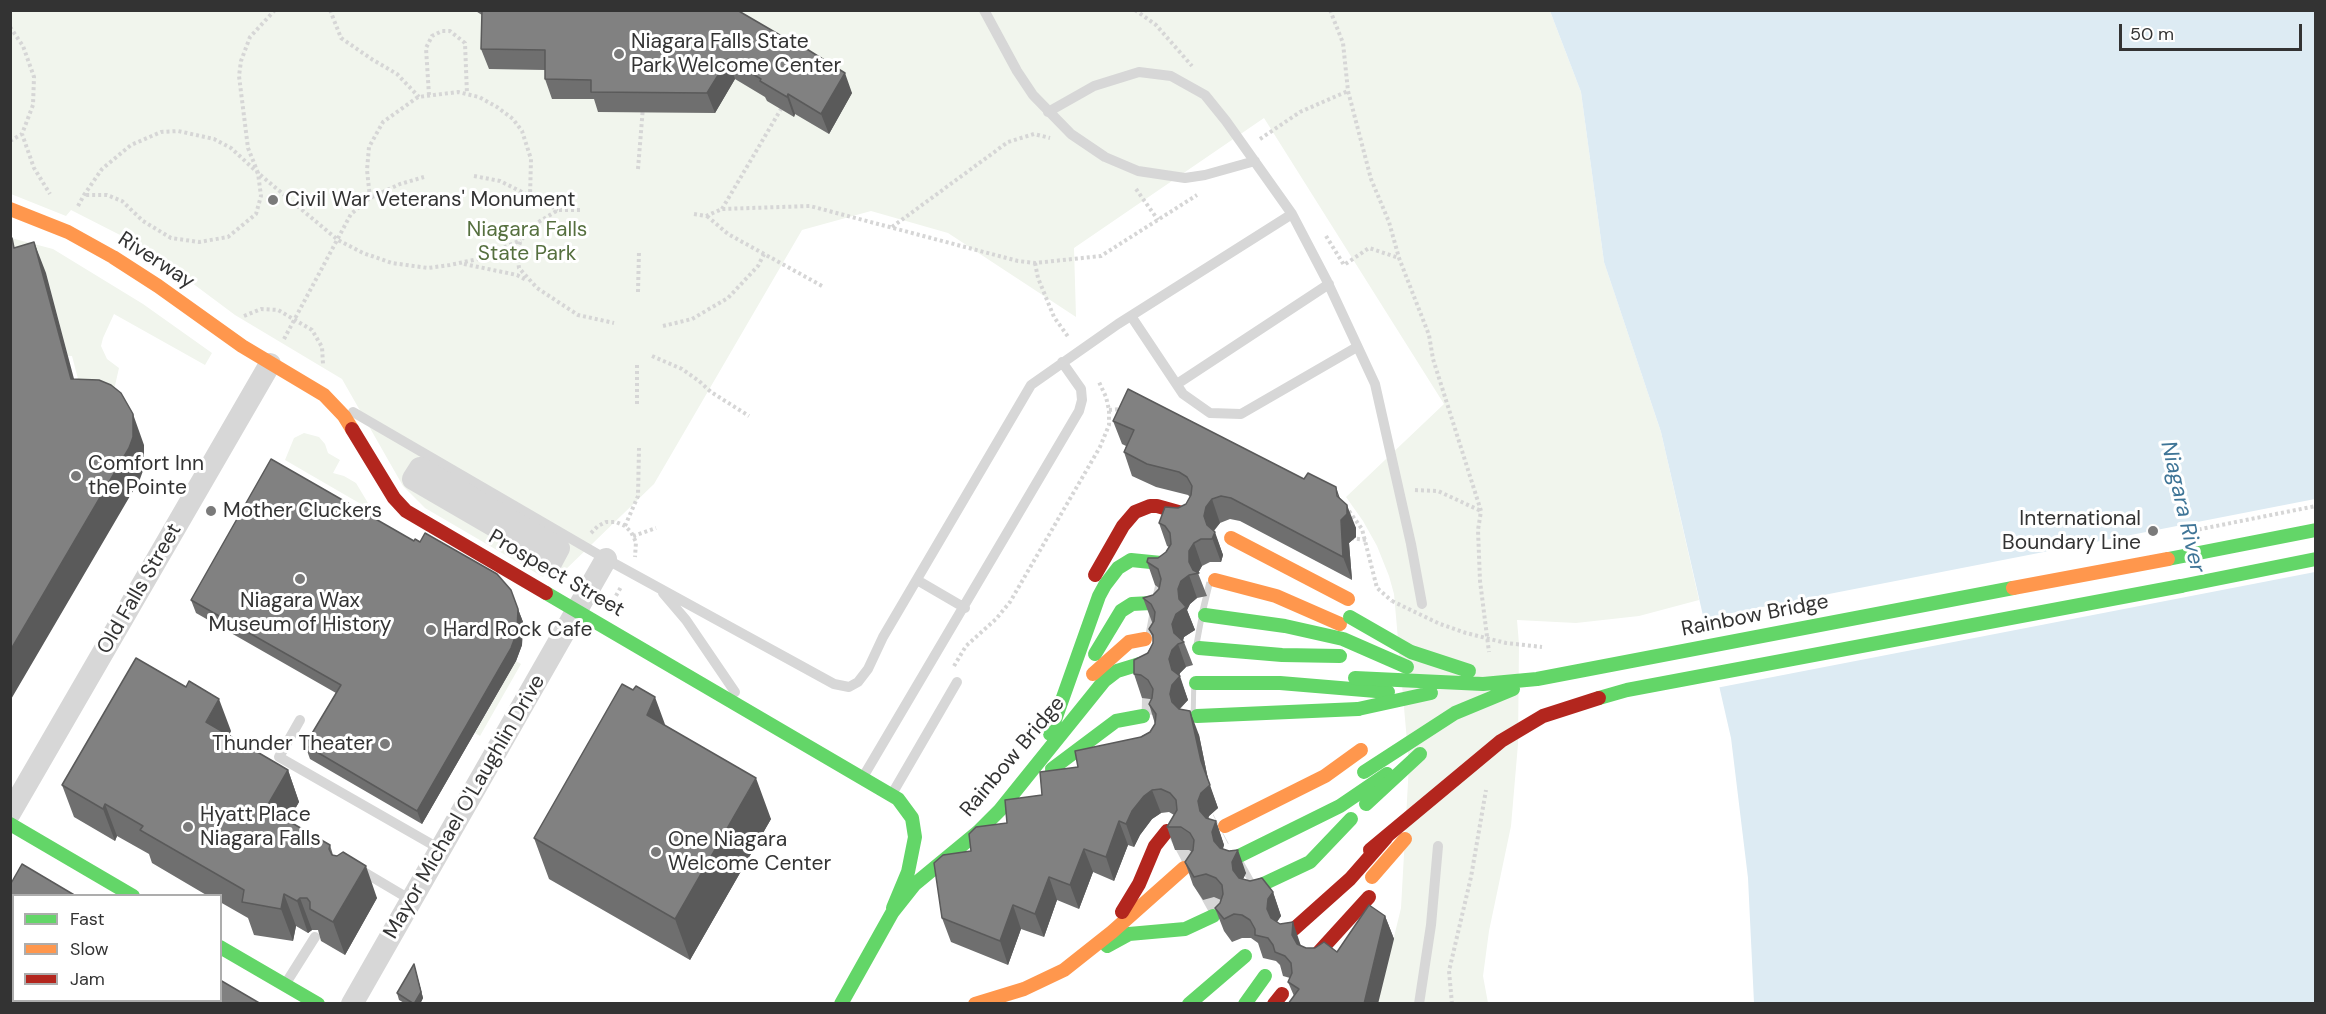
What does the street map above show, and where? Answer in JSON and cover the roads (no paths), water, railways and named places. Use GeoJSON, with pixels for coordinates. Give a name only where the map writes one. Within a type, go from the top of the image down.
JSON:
{"type":"FeatureCollection","features":[{"type":"Feature","properties":{"kind":"main road","name":"Riverway"},"geometry":{"type":"LineString","coordinates":[[10,209],[68,232],[113,257],[274,356]]}},
{"type":"Feature","properties":{"kind":"main road","name":"Prospect Street"},"geometry":{"type":"LineString","coordinates":[[274,356],[324,395],[344,416],[394,498],[406,511],[892,794],[912,818],[915,837],[908,872],[882,929]]}},
{"type":"Feature","properties":{"kind":"main road"},"geometry":{"type":"LineString","coordinates":[[1087,666],[1082,603],[1123,526],[1135,513],[1150,506],[1164,507],[1182,513]]}},
{"type":"Feature","properties":{"kind":"main road","name":"Rainbow Bridge"},"geometry":{"type":"LineString","coordinates":[[1249,669],[1353,686],[1455,683],[1481,679],[1512,681],[1537,679],[2316,530]]}},
{"type":"Feature","properties":{"kind":"main road"},"geometry":{"type":"LineString","coordinates":[[1231,538],[1353,602]]}},
{"type":"Feature","properties":{"kind":"main road"},"geometry":{"type":"LineString","coordinates":[[1095,575],[1113,552],[1134,540]]}},
{"type":"Feature","properties":{"kind":"main road"},"geometry":{"type":"LineString","coordinates":[[1302,938],[1368,854],[1501,741],[1543,716],[1611,693],[2316,559]]}},
{"type":"Feature","properties":{"kind":"main road"},"geometry":{"type":"LineString","coordinates":[[1087,666],[1099,596],[1111,576],[1124,563],[1131,560],[1161,563]]}},
{"type":"Feature","properties":{"kind":"main road"},"geometry":{"type":"LineString","coordinates":[[1215,580],[1276,596],[1349,632]]}},
{"type":"Feature","properties":{"kind":"main road"},"geometry":{"type":"LineString","coordinates":[[1271,580],[1407,667]]}},
{"type":"Feature","properties":{"kind":"main road"},"geometry":{"type":"LineString","coordinates":[[1054,737],[1115,598]]}},
{"type":"Feature","properties":{"kind":"main road"},"geometry":{"type":"LineString","coordinates":[[1054,737],[1087,666],[1121,611],[1132,604],[1151,603]]}},
{"type":"Feature","properties":{"kind":"main road"},"geometry":{"type":"LineString","coordinates":[[1264,607],[1287,612],[1411,652],[1481,679]]}},
{"type":"Feature","properties":{"kind":"main road"},"geometry":{"type":"LineString","coordinates":[[1204,615],[1349,632]]}},
{"type":"Feature","properties":{"kind":"main road"},"geometry":{"type":"LineString","coordinates":[[1087,666],[1131,623]]}},
{"type":"Feature","properties":{"kind":"main road"},"geometry":{"type":"LineString","coordinates":[[1405,633],[1481,679]]}},
{"type":"Feature","properties":{"kind":"main road"},"geometry":{"type":"LineString","coordinates":[[1087,666],[1129,642],[1145,639]]}},
{"type":"Feature","properties":{"kind":"main road"},"geometry":{"type":"LineString","coordinates":[[1261,639],[1407,667],[1455,683]]}},
{"type":"Feature","properties":{"kind":"main road"},"geometry":{"type":"LineString","coordinates":[[1199,648],[1282,655],[1346,657]]}},
{"type":"Feature","properties":{"kind":"main road","name":"Rainbow Bridge"},"geometry":{"type":"LineString","coordinates":[[841,1004],[882,929],[915,884],[978,832],[1000,810],[1020,788],[1054,737],[1104,681],[1117,671],[1143,663]]}},
{"type":"Feature","properties":{"kind":"main road"},"geometry":{"type":"LineString","coordinates":[[1284,726],[1481,679]]}},
{"type":"Feature","properties":{"kind":"main road"},"geometry":{"type":"LineString","coordinates":[[1393,738],[1537,679]]}},
{"type":"Feature","properties":{"kind":"main road"},"geometry":{"type":"LineString","coordinates":[[1196,683],[1353,686],[1425,694]]}},
{"type":"Feature","properties":{"kind":"main road"},"geometry":{"type":"LineString","coordinates":[[1078,722],[1120,686]]}},
{"type":"Feature","properties":{"kind":"main road"},"geometry":{"type":"LineString","coordinates":[[1280,698],[1353,686]]}},
{"type":"Feature","properties":{"kind":"main road"},"geometry":{"type":"LineString","coordinates":[[1239,856],[1340,806],[1365,797],[1487,700]]}},
{"type":"Feature","properties":{"kind":"main road"},"geometry":{"type":"LineString","coordinates":[[1197,716],[1354,710]]}},
{"type":"Feature","properties":{"kind":"main road"},"geometry":{"type":"LineString","coordinates":[[1054,737],[1096,712]]}},
{"type":"Feature","properties":{"kind":"main road"},"geometry":{"type":"LineString","coordinates":[[1360,774],[1455,713]]}},
{"type":"Feature","properties":{"kind":"main road"},"geometry":{"type":"LineString","coordinates":[[1000,810],[1106,727],[1116,722],[1143,716]]}},
{"type":"Feature","properties":{"kind":"main road"},"geometry":{"type":"LineString","coordinates":[[1225,826],[1325,776],[1363,750],[1326,760]]}},
{"type":"Feature","properties":{"kind":"main road"},"geometry":{"type":"LineString","coordinates":[[1052,769],[1079,756],[1101,751]]}},
{"type":"Feature","properties":{"kind":"main road"},"geometry":{"type":"LineString","coordinates":[[1302,938],[1370,878],[1464,772]]}},
{"type":"Feature","properties":{"kind":"main road"},"geometry":{"type":"LineString","coordinates":[[1259,886],[1310,862],[1351,819],[1365,797]]}},
{"type":"Feature","properties":{"kind":"main road"},"geometry":{"type":"LineString","coordinates":[[1310,840],[1351,819]]}},
{"type":"Feature","properties":{"kind":"main road"},"geometry":{"type":"LineString","coordinates":[[10,824],[130,894]]}},
{"type":"Feature","properties":{"kind":"main road"},"geometry":{"type":"LineString","coordinates":[[1123,911],[1139,884],[1155,846],[1167,831]]}},
{"type":"Feature","properties":{"kind":"main road"},"geometry":{"type":"LineString","coordinates":[[1338,870],[1368,854]]}},
{"type":"Feature","properties":{"kind":"main road"},"geometry":{"type":"LineString","coordinates":[[1091,951],[1164,862]]}},
{"type":"Feature","properties":{"kind":"main road"},"geometry":{"type":"LineString","coordinates":[[1077,961],[1124,930],[1184,868]]}},
{"type":"Feature","properties":{"kind":"main road"},"geometry":{"type":"LineString","coordinates":[[975,1004],[1038,983],[1077,961],[1184,887]]}},
{"type":"Feature","properties":{"kind":"main road"},"geometry":{"type":"LineString","coordinates":[[1302,938],[1369,897]]}},
{"type":"Feature","properties":{"kind":"main road"},"geometry":{"type":"LineString","coordinates":[[1124,930],[1185,929],[1213,916]]}},
{"type":"Feature","properties":{"kind":"main road"},"geometry":{"type":"LineString","coordinates":[[1124,930],[1161,919]]}},
{"type":"Feature","properties":{"kind":"main road"},"geometry":{"type":"LineString","coordinates":[[222,947],[318,1004]]}},
{"type":"Feature","properties":{"kind":"main road"},"geometry":{"type":"LineString","coordinates":[[1193,1002],[1245,956]]}},
{"type":"Feature","properties":{"kind":"main road"},"geometry":{"type":"LineString","coordinates":[[1245,1004],[1280,994]]}},
{"type":"Feature","properties":{"kind":"main road"},"geometry":{"type":"LineString","coordinates":[[1258,1004],[1280,994]]}},
{"type":"Feature","properties":{"kind":"street","name":"Old Falls Street"},"geometry":{"type":"LineString","coordinates":[[10,813],[274,356]]}},
{"type":"Feature","properties":{"kind":"street"},"geometry":{"type":"LineString","coordinates":[[420,468],[559,548],[551,563],[549,558],[413,479],[420,468]]}},
{"type":"Feature","properties":{"kind":"street","name":"Mayor Michael O'Laughlin Drive"},"geometry":{"type":"LineString","coordinates":[[352,1004],[606,559]]}},
{"type":"Feature","properties":{"kind":"lane"},"geometry":{"type":"LineString","coordinates":[[984,10],[1024,83],[1048,112],[1092,149],[1115,162],[1138,171],[1161,176],[1192,178],[1255,161]]}},
{"type":"Feature","properties":{"kind":"lane"},"geometry":{"type":"LineString","coordinates":[[1048,112],[1095,86],[1139,72],[1171,76],[1205,95],[1292,214],[1329,284],[1375,384],[1422,604]]}},
{"type":"Feature","properties":{"kind":"lane"},"geometry":{"type":"LineString","coordinates":[[324,395],[606,559],[844,688],[854,686],[864,676],[883,638],[1035,381],[1131,316],[1292,214]]}},
{"type":"Feature","properties":{"kind":"lane"},"geometry":{"type":"LineString","coordinates":[[1177,384],[1329,284]]}},
{"type":"Feature","properties":{"kind":"lane"},"geometry":{"type":"LineString","coordinates":[[1131,316],[1184,394],[1210,413],[1241,414],[1357,347]]}},
{"type":"Feature","properties":{"kind":"lane"},"geometry":{"type":"LineString","coordinates":[[863,777],[965,608],[1079,411],[1082,400],[1081,389],[1062,362]]}},
{"type":"Feature","properties":{"kind":"lane"},"geometry":{"type":"LineString","coordinates":[[917,580],[965,608]]}},
{"type":"Feature","properties":{"kind":"lane"},"geometry":{"type":"LineString","coordinates":[[659,588],[686,620],[749,711]]}},
{"type":"Feature","properties":{"kind":"lane"},"geometry":{"type":"LineString","coordinates":[[892,794],[957,682]]}},
{"type":"Feature","properties":{"kind":"lane"},"geometry":{"type":"LineString","coordinates":[[300,720],[279,757],[440,849]]}},
{"type":"Feature","properties":{"kind":"lane"},"geometry":{"type":"LineString","coordinates":[[1419,1004],[1431,925],[1438,846]]}},
{"type":"Feature","properties":{"kind":"lane"},"geometry":{"type":"LineString","coordinates":[[354,871],[411,900]]}},
{"type":"Feature","properties":{"kind":"lane"},"geometry":{"type":"LineString","coordinates":[[285,984],[315,937]]}},
{"type":"Feature","properties":{"kind":"water","name":"Niagara River"},"geometry":{"type":"Polygon","coordinates":[[[1550,11],[2315,11],[2315,1003],[1754,1003],[1748,878],[1731,738],[1661,432],[1604,262],[1581,92],[1550,11]]]}},
{"type":"Feature","properties":{"kind":"tunnel"},"geometry":{"type":"LineString","coordinates":[[1155,586],[1209,599]]}},
{"type":"Feature","properties":{"kind":"tunnel"},"geometry":{"type":"LineString","coordinates":[[1148,621],[1202,631]]}},
{"type":"Feature","properties":{"kind":"tunnel"},"geometry":{"type":"LineString","coordinates":[[1142,698],[1196,699]]}},
{"type":"Feature","properties":{"kind":"tunnel"},"geometry":{"type":"LineString","coordinates":[[1177,852],[1221,829]]}},
{"type":"Feature","properties":{"kind":"tunnel"},"geometry":{"type":"LineString","coordinates":[[1201,898],[1249,871]]}},
{"type":"Feature","properties":{"kind":"place","name":"Niagara Falls State Park Welcome Center"},"geometry":{"type":"Point","coordinates":[619,54]}},
{"type":"Feature","properties":{"kind":"place","name":"Civil War Veterans' Monument"},"geometry":{"type":"Point","coordinates":[273,200]}},
{"type":"Feature","properties":{"kind":"place","name":"Comfort Inn the Pointe"},"geometry":{"type":"Point","coordinates":[76,476]}},
{"type":"Feature","properties":{"kind":"place","name":"Mother Cluckers"},"geometry":{"type":"Point","coordinates":[211,511]}},
{"type":"Feature","properties":{"kind":"place","name":"International Boundary Line"},"geometry":{"type":"Point","coordinates":[2153,531]}},
{"type":"Feature","properties":{"kind":"place","name":"Niagara Wax Museum of History"},"geometry":{"type":"Point","coordinates":[300,579]}},
{"type":"Feature","properties":{"kind":"place","name":"Hard Rock Cafe"},"geometry":{"type":"Point","coordinates":[431,630]}},
{"type":"Feature","properties":{"kind":"place","name":"Thunder Theater"},"geometry":{"type":"Point","coordinates":[385,744]}},
{"type":"Feature","properties":{"kind":"place","name":"Hyatt Place Niagara Falls"},"geometry":{"type":"Point","coordinates":[188,827]}},
{"type":"Feature","properties":{"kind":"place","name":"One Niagara Welcome Center"},"geometry":{"type":"Point","coordinates":[656,852]}},
{"type":"Feature","properties":{"kind":"park label","name":"Niagara Falls State Park"},"geometry":{"type":"Point","coordinates":[527,242]}}]}
